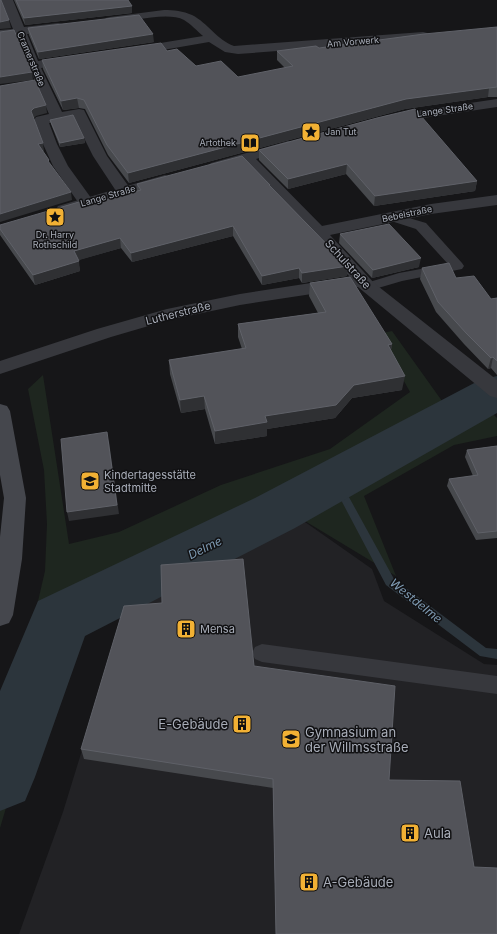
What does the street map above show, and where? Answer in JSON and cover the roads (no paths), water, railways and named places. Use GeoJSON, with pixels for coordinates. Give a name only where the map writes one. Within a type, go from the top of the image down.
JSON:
{"type":"FeatureCollection","features":[{"type":"Feature","properties":{"kind":"main road"},"geometry":{"type":"LineString","coordinates":[[0,410],[15,498],[10,559],[0,614]]}},
{"type":"Feature","properties":{"kind":"street","name":"Cramerstraße"},"geometry":{"type":"LineString","coordinates":[[7,0],[41,83],[57,117]]}},
{"type":"Feature","properties":{"kind":"street","name":"Am Vorwerk"},"geometry":{"type":"LineString","coordinates":[[96,23],[167,14],[182,16],[190,19],[212,38],[230,50],[434,34]]}},
{"type":"Feature","properties":{"kind":"street"},"geometry":{"type":"LineString","coordinates":[[0,34],[72,26]]}},
{"type":"Feature","properties":{"kind":"street"},"geometry":{"type":"LineString","coordinates":[[122,53],[212,38]]}},
{"type":"Feature","properties":{"kind":"street"},"geometry":{"type":"LineString","coordinates":[[34,65],[84,58]]}},
{"type":"Feature","properties":{"kind":"street","name":"Lange Straße"},"geometry":{"type":"LineString","coordinates":[[373,122],[409,114],[497,103]]}},
{"type":"Feature","properties":{"kind":"street"},"geometry":{"type":"LineString","coordinates":[[86,202],[61,166],[50,144],[41,120],[79,113],[100,156],[124,191]]}},
{"type":"Feature","properties":{"kind":"street"},"geometry":{"type":"LineString","coordinates":[[201,170],[300,141]]}},
{"type":"Feature","properties":{"kind":"street","name":"Schulstraße"},"geometry":{"type":"LineString","coordinates":[[246,157],[336,250],[364,284],[492,388]]}},
{"type":"Feature","properties":{"kind":"street","name":"Lange Straße"},"geometry":{"type":"LineString","coordinates":[[50,213],[178,176]]}},
{"type":"Feature","properties":{"kind":"street","name":"Bebelstraße"},"geometry":{"type":"LineString","coordinates":[[318,232],[431,209],[497,200]]}},
{"type":"Feature","properties":{"kind":"street","name":"Lutherstraße"},"geometry":{"type":"LineString","coordinates":[[0,368],[90,337],[168,315],[231,301],[364,284]]}},
{"type":"Feature","properties":{"kind":"lane"},"geometry":{"type":"LineString","coordinates":[[27,85],[41,83]]}},
{"type":"Feature","properties":{"kind":"lane"},"geometry":{"type":"LineString","coordinates":[[364,284],[457,266],[421,226],[392,217]]}},
{"type":"Feature","properties":{"kind":"lane"},"geometry":{"type":"LineString","coordinates":[[262,653],[497,685]]}},
{"type":"Feature","properties":{"kind":"waterway","name":"Delme"},"geometry":{"type":"LineString","coordinates":[[0,777],[60,619],[275,513],[497,392]]}},
{"type":"Feature","properties":{"kind":"waterway","name":"Westdelme"},"geometry":{"type":"LineString","coordinates":[[336,481],[390,582],[484,653],[497,654]]}},
{"type":"Feature","properties":{"kind":"place","name":"Jan Tut"},"geometry":{"type":"Point","coordinates":[311,132]}},
{"type":"Feature","properties":{"kind":"place","name":"Artothek"},"geometry":{"type":"Point","coordinates":[250,143]}},
{"type":"Feature","properties":{"kind":"place","name":"Dr. Harry Rothschild"},"geometry":{"type":"Point","coordinates":[55,217]}},
{"type":"Feature","properties":{"kind":"place","name":"Kindertagesstätte Stadtmitte"},"geometry":{"type":"Point","coordinates":[90,481]}},
{"type":"Feature","properties":{"kind":"place","name":"Mensa"},"geometry":{"type":"Point","coordinates":[186,629]}},
{"type":"Feature","properties":{"kind":"place","name":"E-Gebäude"},"geometry":{"type":"Point","coordinates":[242,724]}},
{"type":"Feature","properties":{"kind":"place","name":"Gymnasium an der Willmsstraße"},"geometry":{"type":"Point","coordinates":[291,739]}},
{"type":"Feature","properties":{"kind":"place","name":"Aula"},"geometry":{"type":"Point","coordinates":[410,833]}},
{"type":"Feature","properties":{"kind":"place","name":"A-Gebäude"},"geometry":{"type":"Point","coordinates":[309,882]}}]}
